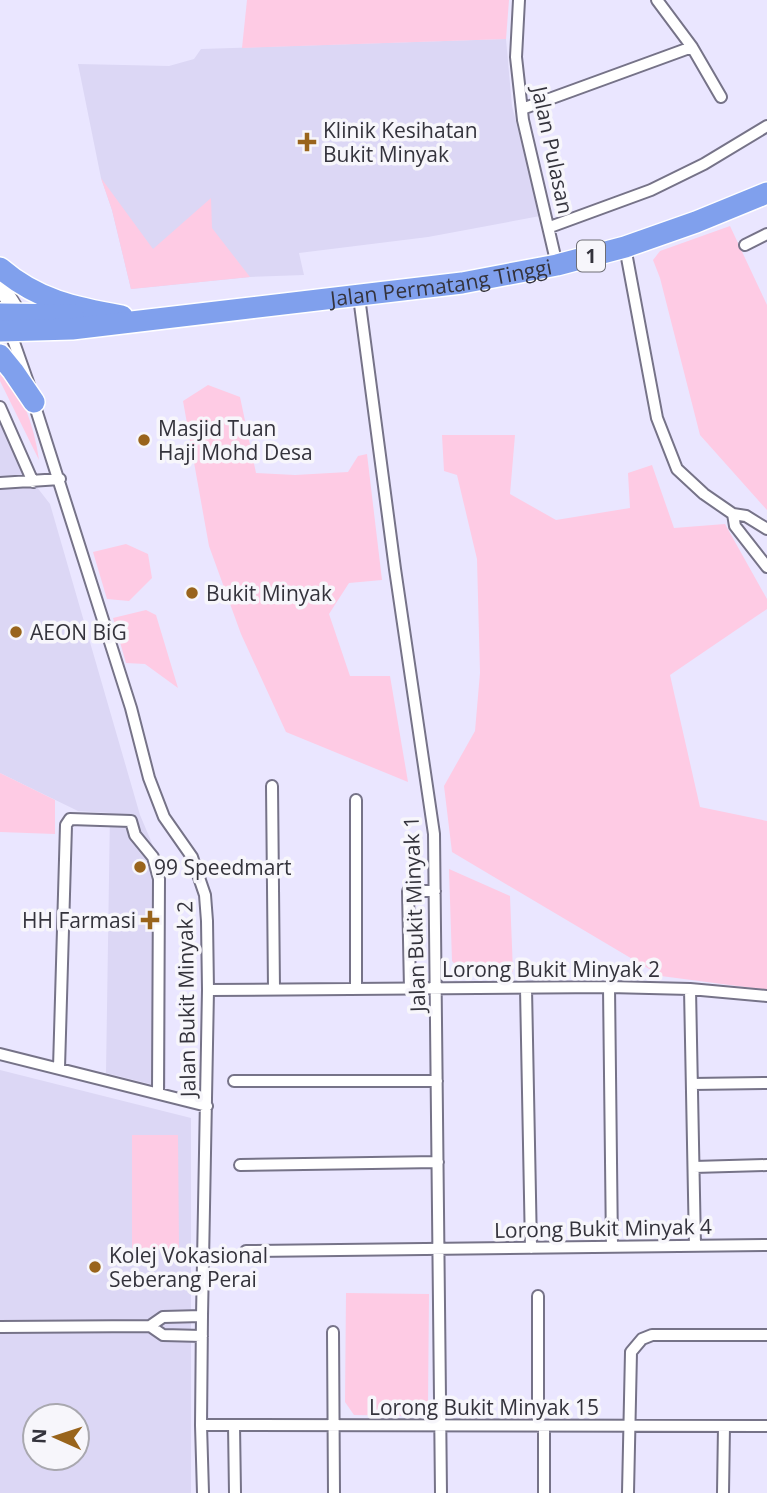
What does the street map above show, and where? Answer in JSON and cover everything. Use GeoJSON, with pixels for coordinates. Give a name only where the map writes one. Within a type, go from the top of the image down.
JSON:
{"type":"FeatureCollection","features":[{"type":"Feature","properties":{"kind":"highway","name":"Jalan Permatang Tinggi"},"geometry":{"type":"LineString","coordinates":[[145,320],[461,283],[557,265],[625,247],[767,193]]}},
{"type":"Feature","properties":{"kind":"highway"},"geometry":{"type":"LineString","coordinates":[[0,268],[19,284],[58,302],[86,310],[145,320]]}},
{"type":"Feature","properties":{"kind":"highway","name":"1"},"geometry":{"type":"LineString","coordinates":[[8,323],[72,328],[145,320]]}},
{"type":"Feature","properties":{"kind":"highway"},"geometry":{"type":"LineString","coordinates":[[0,355],[34,402]]}},
{"type":"Feature","properties":{"kind":"main road"},"geometry":{"type":"LineString","coordinates":[[0,285],[8,323]]}},
{"type":"Feature","properties":{"kind":"street","name":"Jalan Pulasan"},"geometry":{"type":"LineString","coordinates":[[519,0],[516,57],[522,109],[557,265]]}},
{"type":"Feature","properties":{"kind":"street"},"geometry":{"type":"LineString","coordinates":[[657,0],[692,47],[721,97]]}},
{"type":"Feature","properties":{"kind":"street"},"geometry":{"type":"LineString","coordinates":[[522,109],[692,47]]}},
{"type":"Feature","properties":{"kind":"street"},"geometry":{"type":"LineString","coordinates":[[550,227],[651,190],[704,164],[767,126]]}},
{"type":"Feature","properties":{"kind":"street"},"geometry":{"type":"LineString","coordinates":[[745,245],[767,234]]}},
{"type":"Feature","properties":{"kind":"street"},"geometry":{"type":"LineString","coordinates":[[625,247],[657,418],[677,469],[704,494],[733,514],[746,516],[767,528]]}},
{"type":"Feature","properties":{"kind":"street","name":"Jalan Bukit Minyak 1"},"geometry":{"type":"LineString","coordinates":[[359,296],[434,834],[442,1493]]}},
{"type":"Feature","properties":{"kind":"street","name":"Jalan Bukit Minyak 2"},"geometry":{"type":"LineString","coordinates":[[8,323],[25,369],[131,708],[149,778],[164,817],[192,857],[205,895],[208,921],[208,990],[202,1316],[203,1493]]}},
{"type":"Feature","properties":{"kind":"street"},"geometry":{"type":"LineString","coordinates":[[0,407],[33,482]]}},
{"type":"Feature","properties":{"kind":"street"},"geometry":{"type":"LineString","coordinates":[[0,483],[60,479]]}},
{"type":"Feature","properties":{"kind":"street"},"geometry":{"type":"LineString","coordinates":[[733,514],[735,526],[767,567]]}},
{"type":"Feature","properties":{"kind":"street"},"geometry":{"type":"LineString","coordinates":[[272,786],[274,989]]}},
{"type":"Feature","properties":{"kind":"street"},"geometry":{"type":"LineString","coordinates":[[356,800],[356,989]]}},
{"type":"Feature","properties":{"kind":"street","name":"Jalan Bukit Minyak 2"},"geometry":{"type":"LineString","coordinates":[[59,1068],[66,825],[70,819],[131,821],[135,835],[153,857],[159,879],[158,1093]]}},
{"type":"Feature","properties":{"kind":"street"},"geometry":{"type":"LineString","coordinates":[[410,989],[408,891],[435,891]]}},
{"type":"Feature","properties":{"kind":"street"},"geometry":{"type":"LineString","coordinates":[[609,987],[612,1247]]}},
{"type":"Feature","properties":{"kind":"street","name":"Lorong Bukit Minyak 2"},"geometry":{"type":"LineString","coordinates":[[208,990],[609,987],[690,989],[767,996]]}},
{"type":"Feature","properties":{"kind":"street"},"geometry":{"type":"LineString","coordinates":[[526,988],[531,1248]]}},
{"type":"Feature","properties":{"kind":"street"},"geometry":{"type":"LineString","coordinates":[[690,989],[695,1246]]}},
{"type":"Feature","properties":{"kind":"street"},"geometry":{"type":"LineString","coordinates":[[0,1054],[207,1106]]}},
{"type":"Feature","properties":{"kind":"street"},"geometry":{"type":"LineString","coordinates":[[234,1082],[437,1080]]}},
{"type":"Feature","properties":{"kind":"street"},"geometry":{"type":"LineString","coordinates":[[692,1083],[767,1083]]}},
{"type":"Feature","properties":{"kind":"street"},"geometry":{"type":"LineString","coordinates":[[240,1165],[438,1162]]}},
{"type":"Feature","properties":{"kind":"street"},"geometry":{"type":"LineString","coordinates":[[694,1167],[767,1166]]}},
{"type":"Feature","properties":{"kind":"street","name":"Lorong Bukit Minyak 4"},"geometry":{"type":"LineString","coordinates":[[246,1251],[767,1245]]}},
{"type":"Feature","properties":{"kind":"street"},"geometry":{"type":"LineString","coordinates":[[538,1296],[544,1493]]}},
{"type":"Feature","properties":{"kind":"street"},"geometry":{"type":"LineString","coordinates":[[0,1327],[150,1326],[163,1317],[202,1316]]}},
{"type":"Feature","properties":{"kind":"street"},"geometry":{"type":"LineString","coordinates":[[150,1326],[163,1335],[202,1336]]}},
{"type":"Feature","properties":{"kind":"street"},"geometry":{"type":"LineString","coordinates":[[333,1332],[334,1493]]}},
{"type":"Feature","properties":{"kind":"street"},"geometry":{"type":"LineString","coordinates":[[628,1493],[631,1352],[642,1339],[652,1335],[767,1335]]}},
{"type":"Feature","properties":{"kind":"street","name":"Lorong Bukit Minyak 15"},"geometry":{"type":"LineString","coordinates":[[201,1425],[767,1426]]}},
{"type":"Feature","properties":{"kind":"street"},"geometry":{"type":"LineString","coordinates":[[234,1425],[235,1493]]}},
{"type":"Feature","properties":{"kind":"street"},"geometry":{"type":"LineString","coordinates":[[723,1493],[724,1426]]}},
{"type":"Feature","properties":{"kind":"shaded area"},"geometry":{"type":"Polygon","coordinates":[[[247,0],[509,0],[506,39],[242,48],[247,0]]]}},
{"type":"Feature","properties":{"kind":"shaded area","name":"Klinik Kesihatan Bukit Minyak"},"geometry":{"type":"Polygon","coordinates":[[[506,39],[512,106],[540,216],[428,237],[299,253],[304,275],[250,277],[131,289],[112,210],[101,178],[78,64],[169,66],[194,59],[201,49],[506,39]]]}},
{"type":"Feature","properties":{"kind":"shaded area"},"geometry":{"type":"Polygon","coordinates":[[[101,178],[153,249],[211,198],[212,228],[250,277],[131,289],[112,210],[101,178]]]}},
{"type":"Feature","properties":{"kind":"shaded area"},"geometry":{"type":"Polygon","coordinates":[[[730,226],[767,305],[767,510],[700,435],[653,260],[660,251],[730,226]]]}},
{"type":"Feature","properties":{"kind":"shaded area"},"geometry":{"type":"Polygon","coordinates":[[[0,360],[25,407],[39,460],[0,381],[0,360]]]}},
{"type":"Feature","properties":{"kind":"shaded area"},"geometry":{"type":"Polygon","coordinates":[[[208,385],[240,397],[256,473],[295,475],[348,472],[358,456],[367,454],[382,580],[349,583],[329,614],[350,676],[390,676],[408,782],[286,732],[241,634],[209,546],[183,401],[208,385]]]}},
{"type":"Feature","properties":{"kind":"shaded area"},"geometry":{"type":"Polygon","coordinates":[[[0,407],[33,482],[50,504],[140,815],[165,874],[166,1088],[106,1073],[110,813],[78,811],[0,773],[0,407]]]}},
{"type":"Feature","properties":{"kind":"shaded area"},"geometry":{"type":"Polygon","coordinates":[[[442,435],[515,435],[510,494],[556,520],[630,508],[628,473],[652,465],[674,528],[725,524],[767,599],[767,609],[670,675],[700,807],[767,821],[767,990],[661,976],[452,852],[444,786],[475,731],[480,673],[477,559],[457,475],[444,471],[442,435]]]}},
{"type":"Feature","properties":{"kind":"shaded area"},"geometry":{"type":"Polygon","coordinates":[[[126,544],[148,554],[152,578],[129,601],[107,599],[93,552],[126,544]]]}},
{"type":"Feature","properties":{"kind":"shaded area"},"geometry":{"type":"Polygon","coordinates":[[[146,610],[156,615],[178,688],[145,664],[126,663],[113,618],[146,610]]]}},
{"type":"Feature","properties":{"kind":"shaded area"},"geometry":{"type":"Polygon","coordinates":[[[0,773],[55,800],[55,834],[0,832],[0,773]]]}},
{"type":"Feature","properties":{"kind":"shaded area"},"geometry":{"type":"Polygon","coordinates":[[[449,869],[510,896],[513,972],[462,972],[452,961],[449,869]]]}},
{"type":"Feature","properties":{"kind":"shaded area","name":"Kolej Vokasional Seberang Perai"},"geometry":{"type":"Polygon","coordinates":[[[0,1070],[191,1118],[191,1493],[0,1493],[0,1070]]]}},
{"type":"Feature","properties":{"kind":"shaded area"},"geometry":{"type":"Polygon","coordinates":[[[132,1135],[178,1135],[179,1249],[132,1249],[132,1135]]]}},
{"type":"Feature","properties":{"kind":"shaded area"},"geometry":{"type":"Polygon","coordinates":[[[346,1293],[429,1294],[428,1404],[417,1416],[354,1415],[345,1402],[346,1293]]]}},
{"type":"Feature","properties":{"kind":"place","name":"Klinik Kesihatan Bukit Minyak"},"geometry":{"type":"Point","coordinates":[307,142]}},
{"type":"Feature","properties":{"kind":"place","name":"Masjid Tuan Haji Mohd Desa"},"geometry":{"type":"Point","coordinates":[144,440]}},
{"type":"Feature","properties":{"kind":"place","name":"Bukit Minyak"},"geometry":{"type":"Point","coordinates":[192,593]}},
{"type":"Feature","properties":{"kind":"place","name":"AEON BiG"},"geometry":{"type":"Point","coordinates":[16,632]}},
{"type":"Feature","properties":{"kind":"place","name":"99 Speedmart"},"geometry":{"type":"Point","coordinates":[140,867]}},
{"type":"Feature","properties":{"kind":"place","name":"HH Farmasi"},"geometry":{"type":"Point","coordinates":[150,920]}},
{"type":"Feature","properties":{"kind":"place","name":"Kolej Vokasional Seberang Perai"},"geometry":{"type":"Point","coordinates":[95,1267]}}]}
